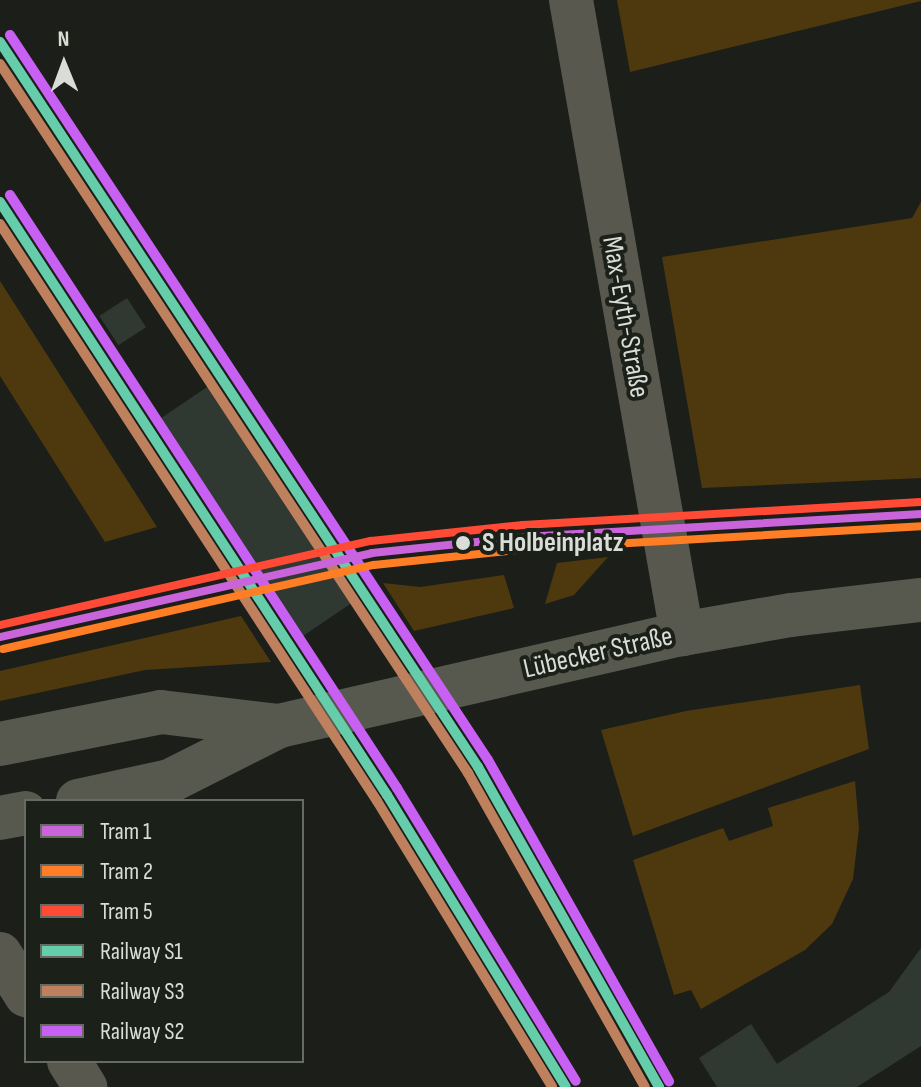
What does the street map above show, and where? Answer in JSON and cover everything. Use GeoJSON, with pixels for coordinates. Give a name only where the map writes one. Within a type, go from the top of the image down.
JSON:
{"type":"FeatureCollection","features":[{"type":"Feature","properties":{"kind":"main road","name":"Lübecker Straße"},"geometry":{"type":"LineString","coordinates":[[94,799],[160,791],[279,726],[682,634],[791,615],[921,600]]}},
{"type":"Feature","properties":{"kind":"main road","name":"Lübecker Straße"},"geometry":{"type":"LineString","coordinates":[[0,744],[161,712],[279,726]]}},
{"type":"Feature","properties":{"kind":"main road"},"geometry":{"type":"LineString","coordinates":[[0,818],[24,813]]}},
{"type":"Feature","properties":{"kind":"street","name":"Max-Eyth-Straße"},"geometry":{"type":"LineString","coordinates":[[571,0],[682,634]]}},
{"type":"Feature","properties":{"kind":"street"},"geometry":{"type":"LineString","coordinates":[[0,954],[24,992]]}},
{"type":"Feature","properties":{"kind":"street"},"geometry":{"type":"LineString","coordinates":[[70,1063],[85,1087]]}},
{"type":"Feature","properties":{"kind":"shaded area"},"geometry":{"type":"Polygon","coordinates":[[[617,0],[921,0],[921,1],[630,72],[617,0]]]}},
{"type":"Feature","properties":{"kind":"shaded area"},"geometry":{"type":"Polygon","coordinates":[[[921,202],[921,478],[702,488],[662,257],[912,218],[921,202]]]}},
{"type":"Feature","properties":{"kind":"shaded area"},"geometry":{"type":"Polygon","coordinates":[[[0,281],[157,527],[105,542],[0,376],[0,281]]]}},
{"type":"Feature","properties":{"kind":"shaded area"},"geometry":{"type":"Polygon","coordinates":[[[608,557],[574,595],[545,604],[557,563],[608,557]]]}},
{"type":"Feature","properties":{"kind":"shaded area"},"geometry":{"type":"Polygon","coordinates":[[[504,575],[514,608],[414,631],[383,583],[420,587],[504,575]]]}},
{"type":"Feature","properties":{"kind":"shaded area"},"geometry":{"type":"Polygon","coordinates":[[[241,616],[271,662],[145,670],[0,701],[0,671],[241,616]]]}},
{"type":"Feature","properties":{"kind":"shaded area"},"geometry":{"type":"Polygon","coordinates":[[[860,685],[869,749],[633,836],[601,730],[686,711],[860,685]]]}},
{"type":"Feature","properties":{"kind":"shaded area"},"geometry":{"type":"Polygon","coordinates":[[[855,781],[859,828],[853,879],[832,924],[805,950],[701,1009],[691,990],[674,995],[633,860],[723,828],[729,841],[773,826],[768,808],[855,781]]]}},
{"type":"Feature","properties":{"kind":"building"},"geometry":{"type":"Polygon","coordinates":[[[127,298],[146,327],[118,345],[99,316],[127,298]]]}},
{"type":"Feature","properties":{"kind":"building"},"geometry":{"type":"Polygon","coordinates":[[[213,383],[358,599],[300,638],[155,422],[213,383]]]}},
{"type":"Feature","properties":{"kind":"building"},"geometry":{"type":"Polygon","coordinates":[[[921,948],[921,1046],[857,1087],[717,1087],[699,1058],[751,1024],[777,1064],[889,992],[921,948]]]}},
{"type":"Feature","properties":{"kind":"tram line","name":"5"},"geometry":{"type":"LineString","coordinates":[[0,625],[371,541],[523,525],[920,502]]}},
{"type":"Feature","properties":{"kind":"tram line","name":"1"},"geometry":{"type":"LineString","coordinates":[[0,637],[372,553],[524,537],[921,514]]}},
{"type":"Feature","properties":{"kind":"tram line","name":"2"},"geometry":{"type":"LineString","coordinates":[[3,649],[374,565],[525,549],[921,526]]}},
{"type":"Feature","properties":{"kind":"rail line","name":"S2"},"geometry":{"type":"LineString","coordinates":[[10,35],[488,760],[669,1081]]}},
{"type":"Feature","properties":{"kind":"rail line","name":"S1"},"geometry":{"type":"LineString","coordinates":[[0,42],[478,767],[659,1087]]}},
{"type":"Feature","properties":{"kind":"rail line","name":"S3"},"geometry":{"type":"LineString","coordinates":[[0,64],[468,773],[645,1087]]}},
{"type":"Feature","properties":{"kind":"rail line","name":"S2"},"geometry":{"type":"LineString","coordinates":[[10,195],[397,788],[576,1081]]}},
{"type":"Feature","properties":{"kind":"rail line","name":"S1"},"geometry":{"type":"LineString","coordinates":[[0,202],[387,795],[566,1087]]}},
{"type":"Feature","properties":{"kind":"rail line","name":"S3"},"geometry":{"type":"LineString","coordinates":[[0,224],[377,801],[552,1087]]}},
{"type":"Feature","properties":{"kind":"place","name":"S Holbeinplatz"},"geometry":{"type":"Point","coordinates":[463,543]}}]}
